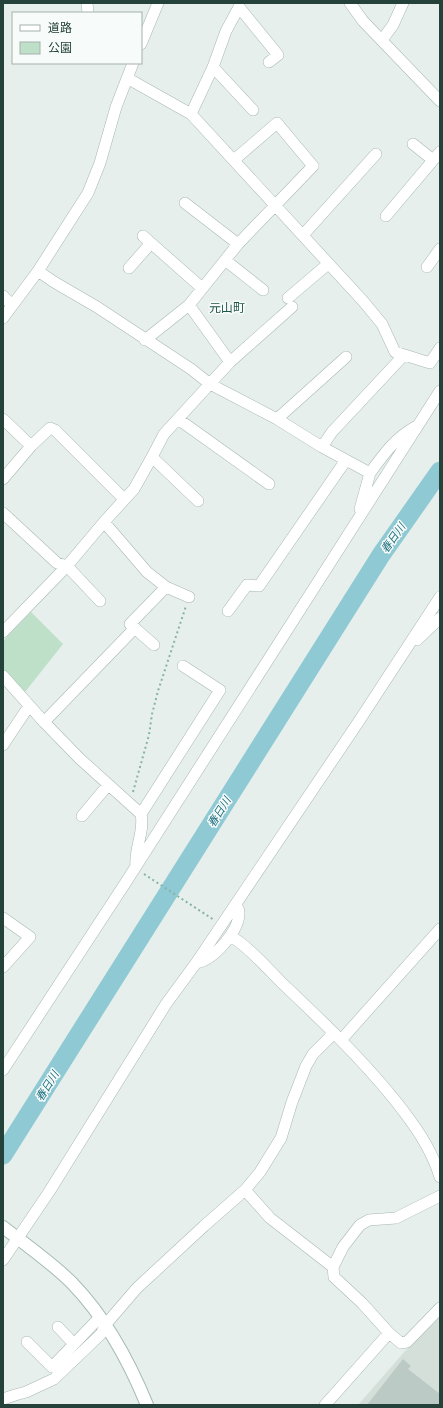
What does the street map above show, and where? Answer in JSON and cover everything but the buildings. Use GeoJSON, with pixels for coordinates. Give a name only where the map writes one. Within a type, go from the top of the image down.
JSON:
{"type":"FeatureCollection","features":[{"type":"Feature","properties":{"kind":"street"},"geometry":{"type":"LineString","coordinates":[[142,42],[158,3]]}},
{"type":"Feature","properties":{"kind":"street"},"geometry":{"type":"LineString","coordinates":[[350,3],[363,20],[440,101]]}},
{"type":"Feature","properties":{"kind":"street"},"geometry":{"type":"LineString","coordinates":[[382,40],[394,25],[403,3]]}},
{"type":"Feature","properties":{"kind":"street"},"geometry":{"type":"LineString","coordinates":[[191,114],[213,67],[226,31],[239,7],[278,55],[269,62]]}},
{"type":"Feature","properties":{"kind":"street"},"geometry":{"type":"LineString","coordinates":[[3,318],[38,271],[88,193],[100,163],[116,106],[133,64]]}},
{"type":"Feature","properties":{"kind":"street"},"geometry":{"type":"LineString","coordinates":[[213,67],[253,110]]}},
{"type":"Feature","properties":{"kind":"street"},"geometry":{"type":"LineString","coordinates":[[127,78],[191,114],[363,301],[382,324],[395,352],[430,363],[440,348]]}},
{"type":"Feature","properties":{"kind":"street"},"geometry":{"type":"LineString","coordinates":[[145,340],[189,305],[238,244],[274,204],[312,166],[277,124],[234,160]]}},
{"type":"Feature","properties":{"kind":"street"},"geometry":{"type":"LineString","coordinates":[[386,216],[436,156],[413,144]]}},
{"type":"Feature","properties":{"kind":"street"},"geometry":{"type":"LineString","coordinates":[[303,234],[376,154]]}},
{"type":"Feature","properties":{"kind":"street"},"geometry":{"type":"LineString","coordinates":[[185,203],[238,244]]}},
{"type":"Feature","properties":{"kind":"street"},"geometry":{"type":"LineString","coordinates":[[129,268],[147,240],[202,288]]}},
{"type":"Feature","properties":{"kind":"street"},"geometry":{"type":"LineString","coordinates":[[427,267],[440,249]]}},
{"type":"Feature","properties":{"kind":"street"},"geometry":{"type":"LineString","coordinates":[[225,260],[263,290]]}},
{"type":"Feature","properties":{"kind":"street"},"geometry":{"type":"LineString","coordinates":[[3,632],[67,566],[134,489],[164,434],[230,362],[328,264]]}},
{"type":"Feature","properties":{"kind":"street"},"geometry":{"type":"LineString","coordinates":[[38,271],[97,307],[191,369],[210,384],[277,419],[322,447],[370,473]]}},
{"type":"Feature","properties":{"kind":"street"},"geometry":{"type":"LineString","coordinates":[[3,296],[12,305]]}},
{"type":"Feature","properties":{"kind":"street"},"geometry":{"type":"LineString","coordinates":[[189,305],[230,362]]}},
{"type":"Feature","properties":{"kind":"street"},"geometry":{"type":"LineString","coordinates":[[322,447],[332,432],[404,355]]}},
{"type":"Feature","properties":{"kind":"street"},"geometry":{"type":"LineString","coordinates":[[277,419],[346,357]]}},
{"type":"Feature","properties":{"kind":"street"},"geometry":{"type":"LineString","coordinates":[[3,1070],[139,870],[356,521],[440,391]]}},
{"type":"Feature","properties":{"kind":"street"},"geometry":{"type":"LineString","coordinates":[[3,419],[31,446]]}},
{"type":"Feature","properties":{"kind":"street"},"geometry":{"type":"LineString","coordinates":[[178,419],[269,484]]}},
{"type":"Feature","properties":{"kind":"street"},"geometry":{"type":"LineString","coordinates":[[356,521],[370,473],[394,441],[404,433],[417,426]]}},
{"type":"Feature","properties":{"kind":"street"},"geometry":{"type":"LineString","coordinates":[[3,479],[31,446],[50,428],[55,430],[124,499]]}},
{"type":"Feature","properties":{"kind":"street"},"geometry":{"type":"LineString","coordinates":[[152,457],[198,501]]}},
{"type":"Feature","properties":{"kind":"street"},"geometry":{"type":"LineString","coordinates":[[228,611],[247,585],[259,586],[346,460]]}},
{"type":"Feature","properties":{"kind":"street"},"geometry":{"type":"LineString","coordinates":[[3,513],[57,563],[67,566],[100,601]]}},
{"type":"Feature","properties":{"kind":"street"},"geometry":{"type":"LineString","coordinates":[[104,522],[147,572],[166,587],[189,597]]}},
{"type":"Feature","properties":{"kind":"street"},"geometry":{"type":"LineString","coordinates":[[154,645],[130,624],[166,587]]}},
{"type":"Feature","properties":{"kind":"street"},"geometry":{"type":"LineString","coordinates":[[3,1260],[15,1236],[49,1192],[166,1004],[196,963],[359,722],[440,597]]}},
{"type":"Feature","properties":{"kind":"street"},"geometry":{"type":"LineString","coordinates":[[410,644],[420,638],[440,618]]}},
{"type":"Feature","properties":{"kind":"street"},"geometry":{"type":"LineString","coordinates":[[44,722],[135,628]]}},
{"type":"Feature","properties":{"kind":"street"},"geometry":{"type":"LineString","coordinates":[[141,814],[220,690],[183,666]]}},
{"type":"Feature","properties":{"kind":"street"},"geometry":{"type":"LineString","coordinates":[[3,676],[29,706],[79,758],[141,814],[143,822],[135,859],[139,870]]}},
{"type":"Feature","properties":{"kind":"street"},"geometry":{"type":"LineString","coordinates":[[3,745],[29,706]]}},
{"type":"Feature","properties":{"kind":"street"},"geometry":{"type":"LineString","coordinates":[[82,816],[108,785]]}},
{"type":"Feature","properties":{"kind":"street"},"geometry":{"type":"LineString","coordinates":[[196,963],[204,962],[211,957],[230,936],[239,917],[239,911],[236,904]]}},
{"type":"Feature","properties":{"kind":"street"},"geometry":{"type":"LineString","coordinates":[[3,918],[30,938],[3,968]]}},
{"type":"Feature","properties":{"kind":"street"},"geometry":{"type":"LineString","coordinates":[[27,1342],[52,1367],[74,1344],[103,1320],[245,1190],[260,1172],[281,1138],[292,1102],[306,1066],[313,1054],[337,1036],[440,929]]}},
{"type":"Feature","properties":{"kind":"street"},"geometry":{"type":"LineString","coordinates":[[230,936],[235,939],[337,1036],[378,1080],[405,1113],[429,1150],[435,1161],[440,1177]]}},
{"type":"Feature","properties":{"kind":"street"},"geometry":{"type":"LineString","coordinates":[[245,1190],[270,1218],[333,1267]]}},
{"type":"Feature","properties":{"kind":"street"},"geometry":{"type":"LineString","coordinates":[[440,1196],[396,1218],[369,1220],[360,1225],[343,1247],[333,1267],[334,1277],[362,1303],[389,1333],[401,1343],[407,1342],[440,1308]]}},
{"type":"Feature","properties":{"kind":"street"},"geometry":{"type":"LineString","coordinates":[[3,1227],[71,1282],[103,1320],[134,1372],[148,1405]]}},
{"type":"Feature","properties":{"kind":"street"},"geometry":{"type":"LineString","coordinates":[[3,1399],[26,1392],[54,1379],[101,1334],[103,1320]]}},
{"type":"Feature","properties":{"kind":"street"},"geometry":{"type":"LineString","coordinates":[[58,1326],[74,1344]]}},
{"type":"Feature","properties":{"kind":"street"},"geometry":{"type":"LineString","coordinates":[[324,1405],[389,1333]]}},
{"type":"Feature","properties":{"kind":"path"},"geometry":{"type":"LineString","coordinates":[[130,805],[149,735],[152,714],[158,691],[189,597]]}},
{"type":"Feature","properties":{"kind":"path"},"geometry":{"type":"LineString","coordinates":[[139,870],[215,921]]}},
{"type":"Feature","properties":{"kind":"shaded area"},"geometry":{"type":"Polygon","coordinates":[[[440,1315],[440,1405],[358,1405],[406,1350],[440,1315]]]}},
{"type":"Feature","properties":{"kind":"green space"},"geometry":{"type":"Polygon","coordinates":[[[31,612],[63,644],[25,692],[3,672],[3,641],[31,612]]]}},
{"type":"Feature","properties":{"kind":"waterway","name":"春日川"},"geometry":{"type":"LineString","coordinates":[[3,1155],[381,555],[440,471]]}},
{"type":"Feature","properties":{"kind":"district","name":"元山町"},"geometry":{"type":"Point","coordinates":[227,308]}}]}
